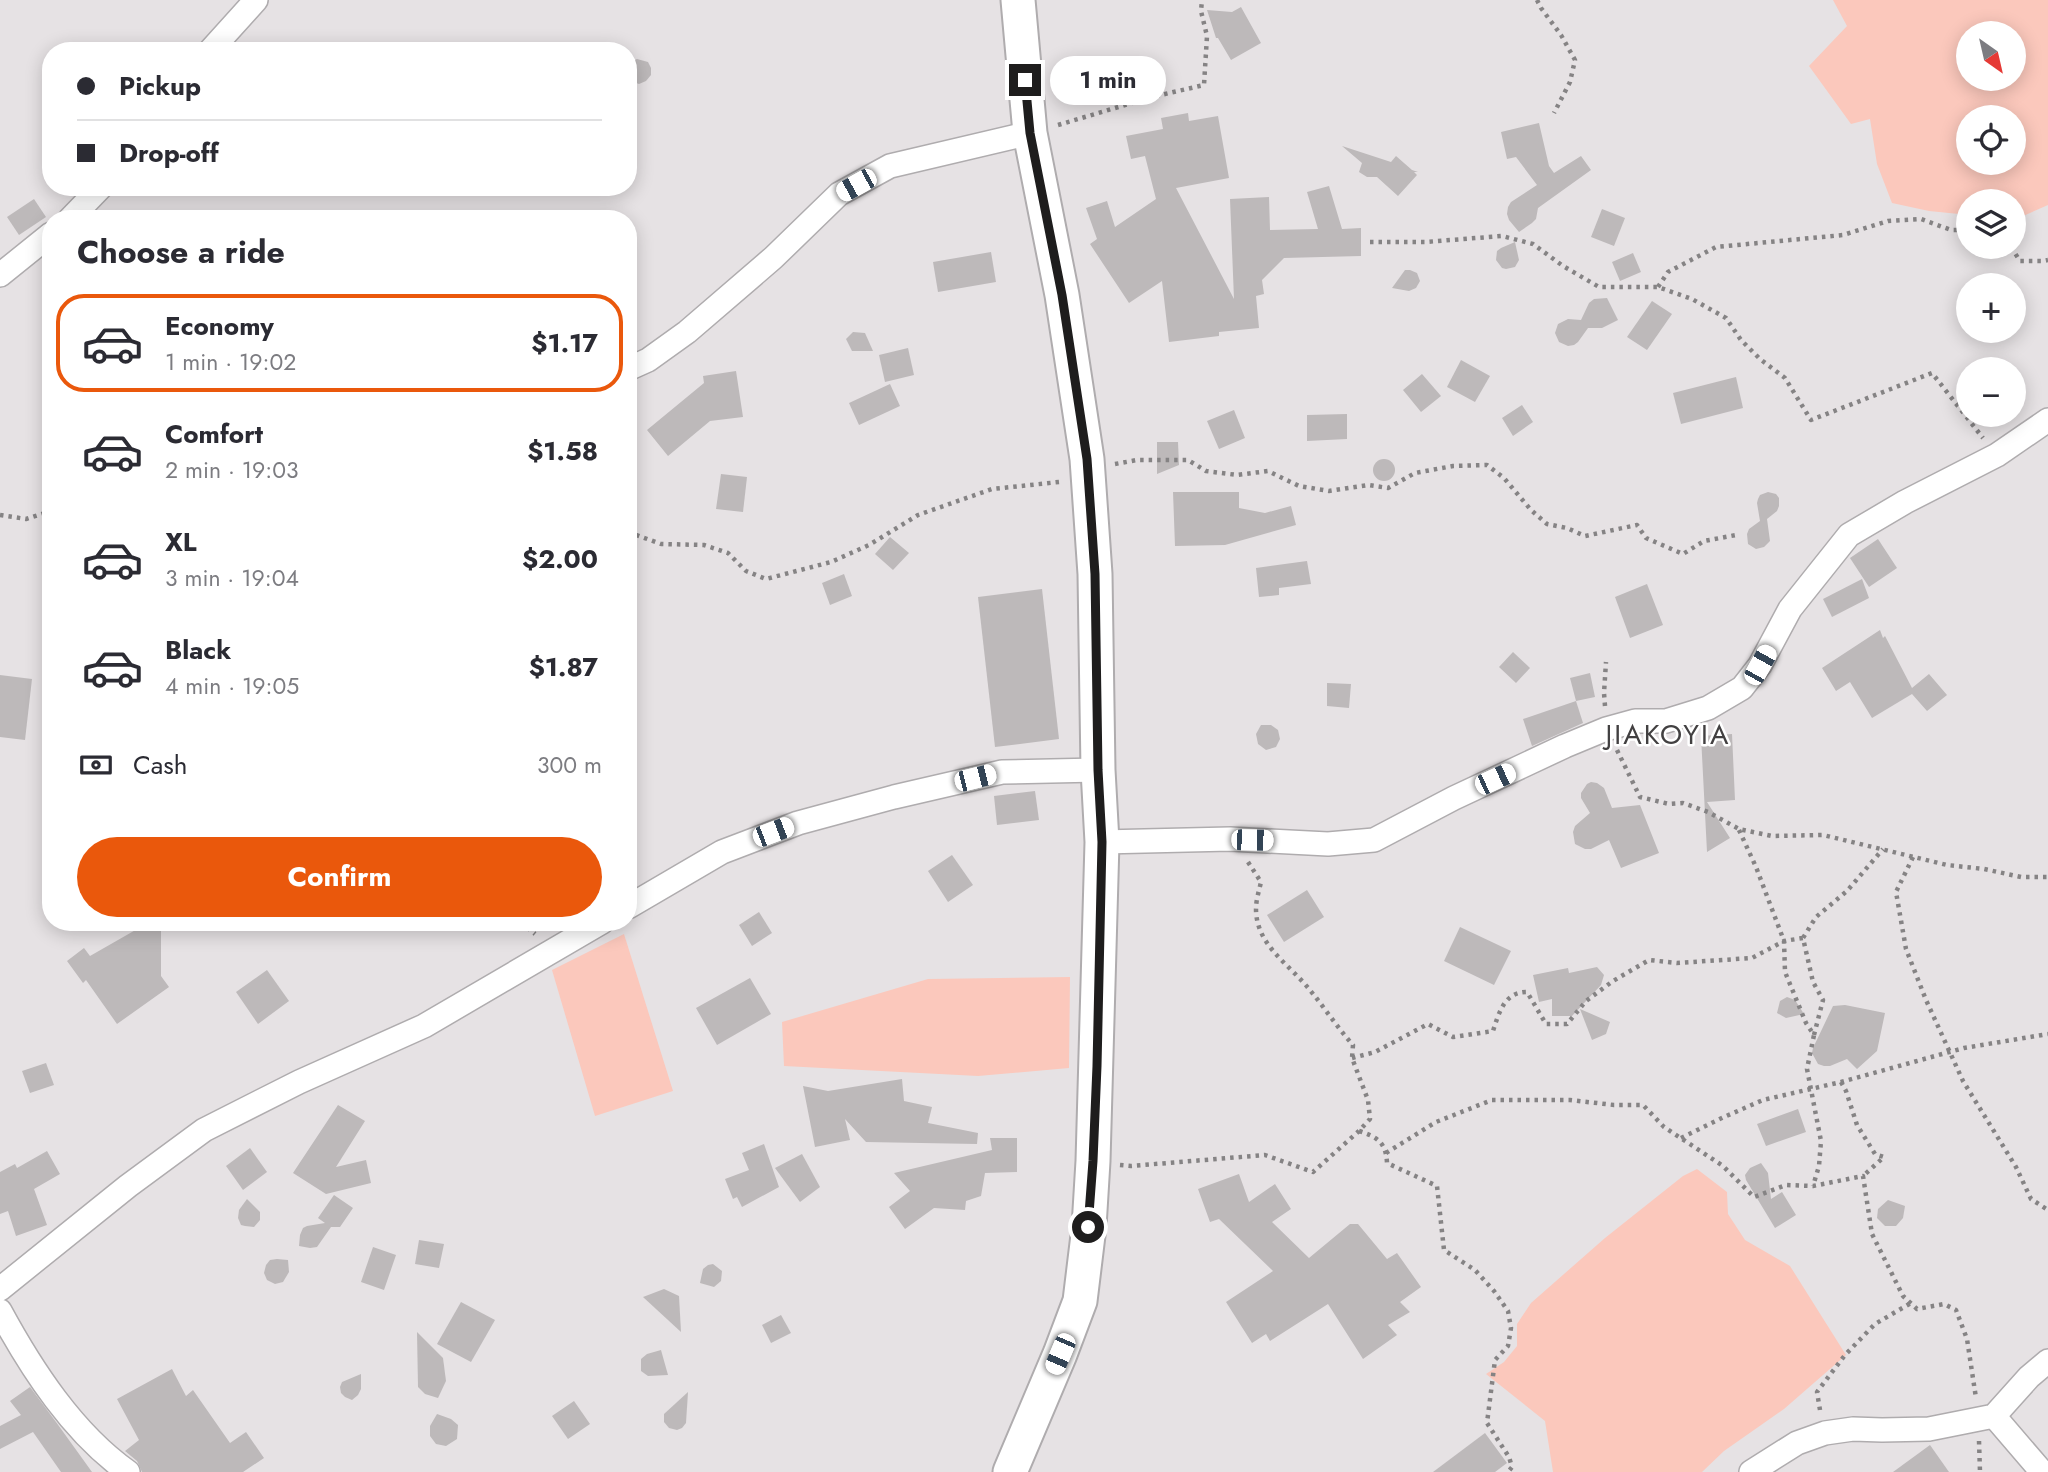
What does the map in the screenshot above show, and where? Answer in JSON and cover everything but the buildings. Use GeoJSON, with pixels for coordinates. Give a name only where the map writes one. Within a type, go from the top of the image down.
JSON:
{"type":"FeatureCollection","features":[{"type":"Feature","properties":{"kind":"street"},"geometry":{"type":"LineString","coordinates":[[218,42],[256,0]]}},
{"type":"Feature","properties":{"kind":"street"},"geometry":{"type":"LineString","coordinates":[[1010,1472],[1080,1301],[1093,1161],[1102,842],[1098,770],[1095,574],[1087,469],[1062,295],[1030,133],[1018,0]]}},
{"type":"Feature","properties":{"kind":"street"},"geometry":{"type":"LineString","coordinates":[[637,365],[687,332],[773,258],[839,194],[890,166],[1030,133]]}},
{"type":"Feature","properties":{"kind":"street"},"geometry":{"type":"LineString","coordinates":[[79,210],[93,196]]}},
{"type":"Feature","properties":{"kind":"street"},"geometry":{"type":"LineString","coordinates":[[0,275],[42,240]]}},
{"type":"Feature","properties":{"kind":"street"},"geometry":{"type":"LineString","coordinates":[[1102,842],[1230,839],[1328,844],[1374,839],[1553,751],[1606,729],[1636,721],[1666,721],[1709,708],[1742,688],[1760,665],[1790,609],[1849,535],[1905,502],[1997,455],[2048,420]]}},
{"type":"Feature","properties":{"kind":"street"},"geometry":{"type":"LineString","coordinates":[[637,902],[722,852],[798,823],[1002,772],[1098,770]]}},
{"type":"Feature","properties":{"kind":"street"},"geometry":{"type":"LineString","coordinates":[[0,1289],[128,1186],[204,1130],[299,1082],[424,1026],[587,931]]}},
{"type":"Feature","properties":{"kind":"street"},"geometry":{"type":"LineString","coordinates":[[0,1311],[33,1366],[68,1414],[107,1457],[128,1472]]}},
{"type":"Feature","properties":{"kind":"street"},"geometry":{"type":"LineString","coordinates":[[1751,1472],[1797,1443],[1825,1433],[1853,1429],[1929,1429],[1987,1417],[2048,1362]]}},
{"type":"Feature","properties":{"kind":"street"},"geometry":{"type":"LineString","coordinates":[[1987,1417],[2042,1472]]}},
{"type":"Feature","properties":{"kind":"path"},"geometry":{"type":"LineString","coordinates":[[1030,133],[1152,97],[1204,85],[1207,36],[1201,11],[1202,0]]}},
{"type":"Feature","properties":{"kind":"path"},"geometry":{"type":"LineString","coordinates":[[1537,0],[1575,60],[1570,82],[1554,113]]}},
{"type":"Feature","properties":{"kind":"path"},"geometry":{"type":"LineString","coordinates":[[1658,287],[1668,272],[1716,247],[1843,235],[1888,221],[1921,219],[1956,230]]}},
{"type":"Feature","properties":{"kind":"path"},"geometry":{"type":"LineString","coordinates":[[1370,242],[1425,242],[1502,236],[1533,244],[1599,287],[1658,287],[1692,299],[1726,318],[1741,341],[1785,377],[1811,420],[1932,373],[1997,455]]}},
{"type":"Feature","properties":{"kind":"path"},"geometry":{"type":"LineString","coordinates":[[2019,259],[2048,260]]}},
{"type":"Feature","properties":{"kind":"path"},"geometry":{"type":"LineString","coordinates":[[637,535],[662,544],[704,545],[727,553],[746,571],[766,579],[831,562],[869,545],[918,514],[992,489],[1138,460],[1188,460],[1206,471],[1237,475],[1268,471],[1299,486],[1329,491],[1368,485],[1388,488],[1415,473],[1453,466],[1487,465],[1504,478],[1531,510],[1547,524],[1567,528],[1585,536],[1637,526],[1646,538],[1683,554],[1704,541],[1736,536]]}},
{"type":"Feature","properties":{"kind":"path"},"geometry":{"type":"LineString","coordinates":[[0,515],[26,519],[42,514]]}},
{"type":"Feature","properties":{"kind":"path"},"geometry":{"type":"LineString","coordinates":[[1606,662],[1604,693],[1607,737],[1616,749],[1640,797],[1669,804],[1683,803],[1708,812],[1738,829],[1772,836],[1824,835],[1913,857],[2021,877],[2048,877]]}},
{"type":"Feature","properties":{"kind":"path"},"geometry":{"type":"LineString","coordinates":[[1738,829],[1756,867],[1784,941],[1785,972],[1806,1023],[1814,1035]]}},
{"type":"Feature","properties":{"kind":"path"},"geometry":{"type":"LineString","coordinates":[[1093,1161],[1132,1166],[1265,1155],[1313,1172],[1370,1119],[1368,1100],[1352,1058],[1353,1045],[1309,988],[1278,957],[1263,937],[1256,910],[1261,882],[1230,839]]}},
{"type":"Feature","properties":{"kind":"path"},"geometry":{"type":"LineString","coordinates":[[1813,1186],[1819,1166],[1821,1141],[1807,1069],[1823,1000],[1813,982],[1803,938],[1816,917],[1847,891],[1883,849]]}},
{"type":"Feature","properties":{"kind":"path"},"geometry":{"type":"LineString","coordinates":[[1913,857],[1896,892],[1911,962],[1948,1052],[1963,1081],[2016,1167],[2031,1199],[2048,1210]]}},
{"type":"Feature","properties":{"kind":"path"},"geometry":{"type":"LineString","coordinates":[[1352,1058],[1375,1052],[1428,1024],[1453,1037],[1493,1031],[1499,1013],[1516,992],[1527,992],[1546,1024],[1567,1024],[1586,1001],[1649,960],[1676,963],[1752,958],[1784,941],[1803,938]]}},
{"type":"Feature","properties":{"kind":"path"},"geometry":{"type":"LineString","coordinates":[[1681,1138],[1763,1100],[1841,1082],[1948,1052],[2048,1034]]}},
{"type":"Feature","properties":{"kind":"path"},"geometry":{"type":"LineString","coordinates":[[1386,1153],[1436,1122],[1492,1100],[1570,1100],[1643,1105],[1664,1126],[1723,1166],[1755,1198],[1786,1185],[1813,1186],[1863,1177],[1884,1157],[1875,1154],[1857,1125],[1841,1082]]}},
{"type":"Feature","properties":{"kind":"path"},"geometry":{"type":"LineString","coordinates":[[1359,1131],[1376,1137],[1386,1153],[1387,1163],[1437,1186],[1444,1250],[1475,1270],[1508,1311],[1511,1328],[1508,1346],[1494,1360],[1487,1423],[1509,1457],[1512,1467],[1508,1472]]}},
{"type":"Feature","properties":{"kind":"path"},"geometry":{"type":"LineString","coordinates":[[1863,1177],[1872,1234],[1903,1296],[1917,1309],[1944,1304],[1956,1310],[1967,1339],[1987,1417]]}},
{"type":"Feature","properties":{"kind":"path"},"geometry":{"type":"LineString","coordinates":[[1825,1433],[1816,1392],[1845,1355],[1875,1324],[1911,1303]]}},
{"type":"Feature","properties":{"kind":"shaded area"},"geometry":{"type":"Polygon","coordinates":[[[1833,0],[2048,0],[2048,205],[2026,215],[2026,189],[1956,189],[1956,214],[1892,203],[1877,164],[1870,119],[1851,124],[1809,66],[1847,26],[1833,0]]]}},
{"type":"Feature","properties":{"kind":"shaded area"},"geometry":{"type":"Polygon","coordinates":[[[624,934],[673,1091],[595,1116],[552,970],[624,934]]]}},
{"type":"Feature","properties":{"kind":"shaded area"},"geometry":{"type":"Polygon","coordinates":[[[1070,977],[1069,1068],[978,1076],[784,1066],[782,1022],[928,979],[1070,977]]]}},
{"type":"Feature","properties":{"kind":"shaded area"},"geometry":{"type":"Polygon","coordinates":[[[1697,1169],[1727,1192],[1728,1214],[1745,1240],[1790,1266],[1846,1355],[1784,1409],[1724,1451],[1702,1472],[1553,1472],[1545,1421],[1486,1374],[1504,1362],[1517,1346],[1517,1324],[1531,1303],[1605,1238],[1683,1176],[1697,1169]]]}},
{"type":"Feature","properties":{"kind":"district","name":"JIAKOYIA"},"geometry":{"type":"Point","coordinates":[1668,734]}},
{"type":"Feature","properties":{"kind":"route"},"geometry":{"type":"LineString","coordinates":[[1025,80],[1030,133],[1062,295],[1087,459],[1095,574],[1098,770],[1102,842],[1097,1066],[1088,1227]]}}]}
